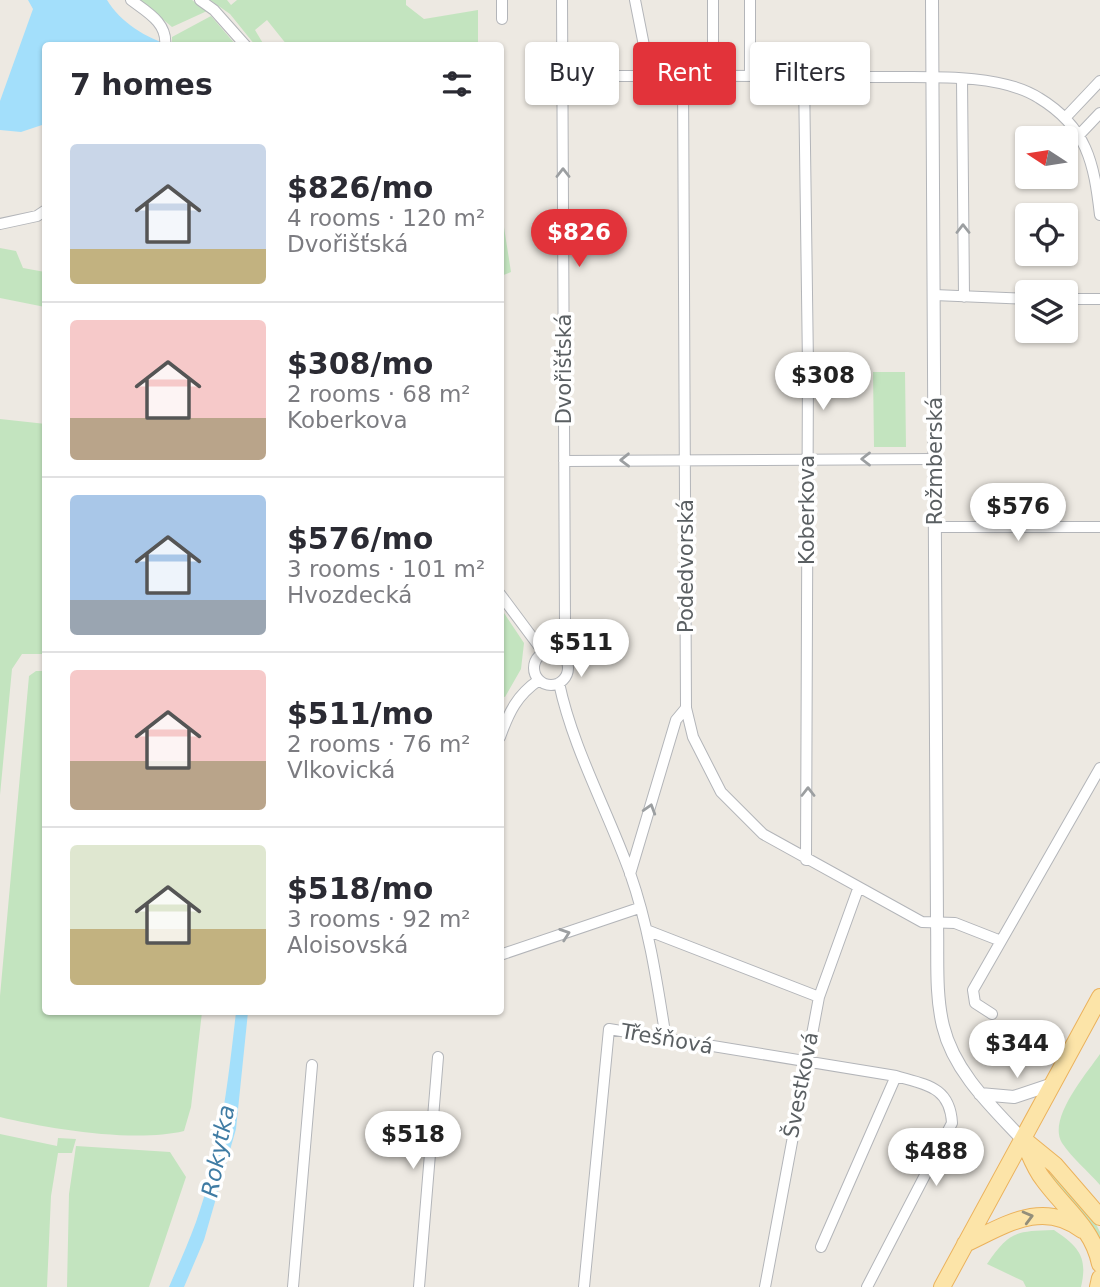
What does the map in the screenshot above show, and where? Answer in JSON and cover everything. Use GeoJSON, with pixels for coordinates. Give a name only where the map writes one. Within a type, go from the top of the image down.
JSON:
{"type":"FeatureCollection","features":[{"type":"Feature","properties":{"kind":"main road"},"geometry":{"type":"LineString","coordinates":[[942,1287],[1100,997]]}},
{"type":"Feature","properties":{"kind":"main road"},"geometry":{"type":"LineString","coordinates":[[1023,1140],[1055,1165],[1100,1217]]}},
{"type":"Feature","properties":{"kind":"main road"},"geometry":{"type":"LineString","coordinates":[[1023,1140],[1041,1177],[1091,1238],[1100,1264]]}},
{"type":"Feature","properties":{"kind":"main road"},"geometry":{"type":"LineString","coordinates":[[965,1244],[1026,1216],[1039,1214],[1071,1222],[1091,1238]]}},
{"type":"Feature","properties":{"kind":"main road"},"geometry":{"type":"LineString","coordinates":[[1098,1287],[1100,1278]]}},
{"type":"Feature","properties":{"kind":"street"},"geometry":{"type":"LineString","coordinates":[[131,0],[159,22],[166,40]]}},
{"type":"Feature","properties":{"kind":"street"},"geometry":{"type":"LineString","coordinates":[[200,0],[214,10],[242,42]]}},
{"type":"Feature","properties":{"kind":"street"},"geometry":{"type":"LineString","coordinates":[[502,0],[502,19]]}},
{"type":"Feature","properties":{"kind":"street","name":"Dvořišťská"},"geometry":{"type":"LineString","coordinates":[[562,0],[563,42]]}},
{"type":"Feature","properties":{"kind":"street"},"geometry":{"type":"LineString","coordinates":[[635,0],[643,42]]}},
{"type":"Feature","properties":{"kind":"street"},"geometry":{"type":"LineString","coordinates":[[713,0],[713,42]]}},
{"type":"Feature","properties":{"kind":"street"},"geometry":{"type":"LineString","coordinates":[[750,0],[750,42]]}},
{"type":"Feature","properties":{"kind":"street","name":"Rožmberská"},"geometry":{"type":"LineString","coordinates":[[932,0],[937,923],[943,1026],[956,1059],[980,1094],[1023,1140]]}},
{"type":"Feature","properties":{"kind":"street"},"geometry":{"type":"LineString","coordinates":[[736,75],[750,75]]}},
{"type":"Feature","properties":{"kind":"street"},"geometry":{"type":"LineString","coordinates":[[870,77],[962,79],[1012,85],[1037,96],[1080,134],[1094,171],[1100,215]]}},
{"type":"Feature","properties":{"kind":"street"},"geometry":{"type":"LineString","coordinates":[[962,79],[964,297]]}},
{"type":"Feature","properties":{"kind":"street"},"geometry":{"type":"LineString","coordinates":[[1065,118],[1100,81]]}},
{"type":"Feature","properties":{"kind":"street","name":"Dvořišťská"},"geometry":{"type":"LineString","coordinates":[[559,653],[565,623],[563,105]]}},
{"type":"Feature","properties":{"kind":"street","name":"Podedvorská"},"geometry":{"type":"LineString","coordinates":[[683,105],[686,708],[693,737],[721,792],[763,834],[858,889],[922,922],[937,923]]}},
{"type":"Feature","properties":{"kind":"street","name":"Koberkova"},"geometry":{"type":"LineString","coordinates":[[804,105],[806,860]]}},
{"type":"Feature","properties":{"kind":"street"},"geometry":{"type":"LineString","coordinates":[[1080,134],[1100,113]]}},
{"type":"Feature","properties":{"kind":"street"},"geometry":{"type":"LineString","coordinates":[[0,224],[41,213]]}},
{"type":"Feature","properties":{"kind":"street"},"geometry":{"type":"LineString","coordinates":[[934,295],[1015,299]]}},
{"type":"Feature","properties":{"kind":"street"},"geometry":{"type":"LineString","coordinates":[[1078,299],[1100,299]]}},
{"type":"Feature","properties":{"kind":"street"},"geometry":{"type":"LineString","coordinates":[[564,461],[935,459]]}},
{"type":"Feature","properties":{"kind":"street"},"geometry":{"type":"LineString","coordinates":[[935,527],[1100,527]]}},
{"type":"Feature","properties":{"kind":"street"},"geometry":{"type":"LineString","coordinates":[[504,599],[544,653]]}},
{"type":"Feature","properties":{"kind":"street"},"geometry":{"type":"LineString","coordinates":[[559,683],[545,684],[539,680],[535,663],[544,653],[559,653],[567,663],[568,670],[559,683],[565,712],[630,874],[639,908],[649,931],[666,1039]]}},
{"type":"Feature","properties":{"kind":"street"},"geometry":{"type":"LineString","coordinates":[[506,706],[539,680]]}},
{"type":"Feature","properties":{"kind":"street"},"geometry":{"type":"LineString","coordinates":[[630,874],[676,720],[686,708]]}},
{"type":"Feature","properties":{"kind":"street"},"geometry":{"type":"LineString","coordinates":[[992,1014],[975,1003],[973,990],[1100,768]]}},
{"type":"Feature","properties":{"kind":"street","name":"Švestková"},"geometry":{"type":"LineString","coordinates":[[765,1287],[819,997],[858,889]]}},
{"type":"Feature","properties":{"kind":"street"},"geometry":{"type":"LineString","coordinates":[[504,955],[639,908]]}},
{"type":"Feature","properties":{"kind":"street"},"geometry":{"type":"LineString","coordinates":[[937,923],[955,923],[1001,941]]}},
{"type":"Feature","properties":{"kind":"street"},"geometry":{"type":"LineString","coordinates":[[649,931],[819,997]]}},
{"type":"Feature","properties":{"kind":"street","name":"Třešňová"},"geometry":{"type":"LineString","coordinates":[[584,1287],[609,1029],[897,1076],[938,1091],[951,1106],[952,1123],[867,1287]]}},
{"type":"Feature","properties":{"kind":"street"},"geometry":{"type":"LineString","coordinates":[[419,1287],[438,1057]]}},
{"type":"Feature","properties":{"kind":"street"},"geometry":{"type":"LineString","coordinates":[[293,1287],[312,1065]]}},
{"type":"Feature","properties":{"kind":"street"},"geometry":{"type":"LineString","coordinates":[[821,1247],[897,1076]]}},
{"type":"Feature","properties":{"kind":"street"},"geometry":{"type":"LineString","coordinates":[[980,1094],[1014,1097],[1053,1084]]}},
{"type":"Feature","properties":{"kind":"green space"},"geometry":{"type":"Polygon","coordinates":[[[140,0],[192,0],[207,11],[172,27],[140,0]]]}},
{"type":"Feature","properties":{"kind":"green space"},"geometry":{"type":"Polygon","coordinates":[[[210,0],[227,0],[231,5],[237,0],[406,0],[406,5],[424,19],[478,10],[478,42],[285,42],[267,20],[255,30],[262,42],[253,42],[230,14],[210,0]]]}},
{"type":"Feature","properties":{"kind":"green space"},"geometry":{"type":"Polygon","coordinates":[[[211,16],[233,42],[172,42],[172,37],[211,16]]]}},
{"type":"Feature","properties":{"kind":"green space"},"geometry":{"type":"Polygon","coordinates":[[[504,227],[511,272],[504,275],[504,227]]]}},
{"type":"Feature","properties":{"kind":"green space"},"geometry":{"type":"Polygon","coordinates":[[[0,248],[16,251],[23,268],[42,271],[42,306],[0,298],[0,248]]]}},
{"type":"Feature","properties":{"kind":"green space"},"geometry":{"type":"Polygon","coordinates":[[[873,372],[905,372],[906,447],[874,447],[873,372]]]}},
{"type":"Feature","properties":{"kind":"green space"},"geometry":{"type":"Polygon","coordinates":[[[0,419],[42,424],[42,654],[22,654],[12,669],[0,795],[0,419]]]}},
{"type":"Feature","properties":{"kind":"green space"},"geometry":{"type":"Polygon","coordinates":[[[504,613],[524,643],[521,669],[505,697],[504,613]]]}},
{"type":"Feature","properties":{"kind":"green space"},"geometry":{"type":"Polygon","coordinates":[[[36,671],[42,671],[42,1015],[202,1015],[191,1107],[184,1131],[141,1136],[117,1135],[67,1130],[0,1117],[0,996],[29,676],[36,671]]]}},
{"type":"Feature","properties":{"kind":"green space"},"geometry":{"type":"Polygon","coordinates":[[[1100,1054],[1100,1185],[1066,1149],[1059,1133],[1060,1122],[1070,1097],[1100,1054]]]}},
{"type":"Feature","properties":{"kind":"green space"},"geometry":{"type":"Polygon","coordinates":[[[0,1134],[57,1146],[58,1138],[76,1139],[72,1153],[58,1153],[51,1196],[47,1287],[0,1287],[0,1134]]]}},
{"type":"Feature","properties":{"kind":"green space"},"geometry":{"type":"Polygon","coordinates":[[[76,1146],[170,1152],[186,1177],[149,1287],[67,1287],[69,1194],[76,1146]]]}},
{"type":"Feature","properties":{"kind":"green space"},"geometry":{"type":"Polygon","coordinates":[[[1052,1173],[1096,1224],[1100,1232],[1100,1242],[1048,1176],[1052,1173]]]}},
{"type":"Feature","properties":{"kind":"green space"},"geometry":{"type":"Polygon","coordinates":[[[1054,1230],[1070,1242],[1082,1260],[1081,1287],[1026,1287],[1023,1281],[987,1264],[1001,1245],[1014,1235],[1054,1230]]]}},
{"type":"Feature","properties":{"kind":"water"},"geometry":{"type":"Polygon","coordinates":[[[28,0],[107,0],[135,29],[162,42],[42,42],[42,125],[21,132],[0,130],[0,101],[33,9],[28,0]]]}},
{"type":"Feature","properties":{"kind":"water","name":"Rokytka"},"geometry":{"type":"Polygon","coordinates":[[[236,1015],[248,1015],[236,1129],[204,1240],[184,1287],[169,1287],[204,1197],[226,1092],[236,1015]]]}}]}
